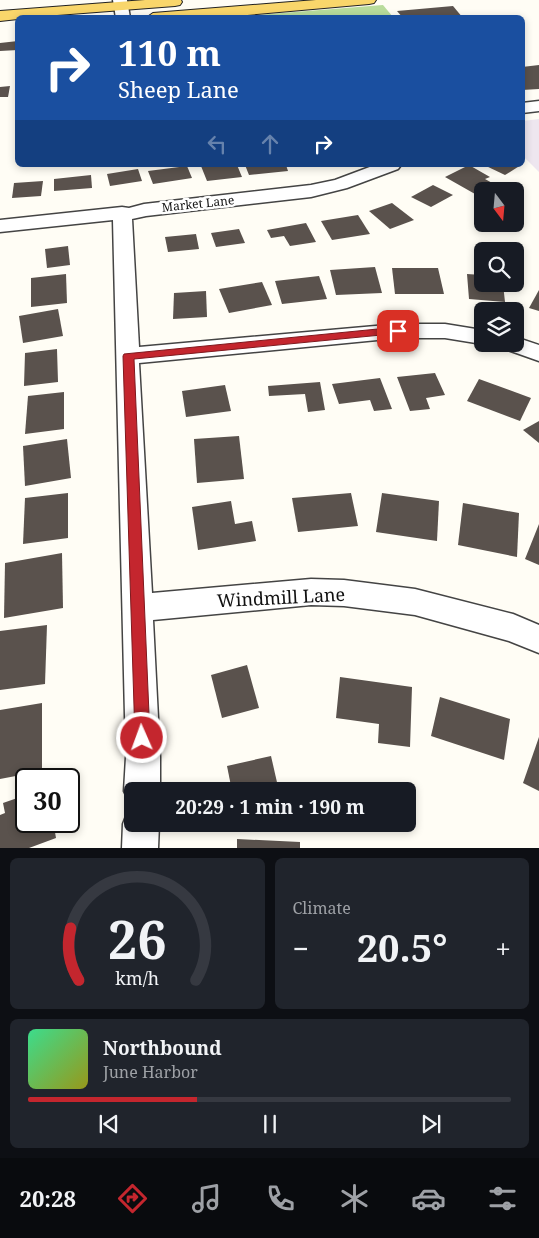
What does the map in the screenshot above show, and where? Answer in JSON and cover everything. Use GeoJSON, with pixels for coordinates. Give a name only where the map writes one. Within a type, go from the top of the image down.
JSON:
{"type":"FeatureCollection","features":[{"type":"Feature","properties":{"kind":"main road"},"geometry":{"type":"LineString","coordinates":[[15,15],[202,0]]}},
{"type":"Feature","properties":{"kind":"main road"},"geometry":{"type":"LineString","coordinates":[[189,15],[369,0]]}},
{"type":"Feature","properties":{"kind":"main road"},"geometry":{"type":"LineString","coordinates":[[0,16],[15,15]]}},
{"type":"Feature","properties":{"kind":"main road"},"geometry":{"type":"LineString","coordinates":[[0,31],[15,29]]}},
{"type":"Feature","properties":{"kind":"street"},"geometry":{"type":"LineString","coordinates":[[525,108],[539,106]]}},
{"type":"Feature","properties":{"kind":"street","name":"Market Lane"},"geometry":{"type":"LineString","coordinates":[[0,226],[122,213],[130,214],[144,210],[311,191],[360,178],[387,167]]}},
{"type":"Feature","properties":{"kind":"street"},"geometry":{"type":"LineString","coordinates":[[122,213],[143,757],[142,782]]}},
{"type":"Feature","properties":{"kind":"street"},"geometry":{"type":"LineString","coordinates":[[128,356],[398,331],[444,331],[474,335]]}},
{"type":"Feature","properties":{"kind":"street"},"geometry":{"type":"LineString","coordinates":[[524,348],[539,354]]}},
{"type":"Feature","properties":{"kind":"street","name":"Windmill Lane"},"geometry":{"type":"LineString","coordinates":[[137,608],[311,592],[344,593],[415,602],[513,628],[539,639]]}},
{"type":"Feature","properties":{"kind":"street"},"geometry":{"type":"LineString","coordinates":[[140,848],[141,832]]}},
{"type":"Feature","properties":{"kind":"shaded area"},"geometry":{"type":"Polygon","coordinates":[[[539,119],[539,172],[525,158],[525,121],[539,119]]]}},
{"type":"Feature","properties":{"kind":"green space"},"geometry":{"type":"Polygon","coordinates":[[[383,5],[391,15],[258,15],[383,5]]]}},
{"type":"Feature","properties":{"kind":"building"},"geometry":{"type":"Polygon","coordinates":[[[453,6],[460,15],[400,15],[397,11],[453,6]]]}},
{"type":"Feature","properties":{"kind":"building"},"geometry":{"type":"Polygon","coordinates":[[[15,41],[15,50],[0,51],[0,43],[15,41]]]}},
{"type":"Feature","properties":{"kind":"building"},"geometry":{"type":"Polygon","coordinates":[[[539,65],[539,89],[525,90],[525,67],[539,65]]]}},
{"type":"Feature","properties":{"kind":"building"},"geometry":{"type":"Polygon","coordinates":[[[10,86],[8,97],[0,97],[0,87],[10,86]]]}},
{"type":"Feature","properties":{"kind":"building"},"geometry":{"type":"Polygon","coordinates":[[[187,167],[192,178],[153,184],[148,171],[187,167]]]}},
{"type":"Feature","properties":{"kind":"building"},"geometry":{"type":"Polygon","coordinates":[[[201,167],[238,167],[242,177],[207,181],[201,167]]]}},
{"type":"Feature","properties":{"kind":"building"},"geometry":{"type":"Polygon","coordinates":[[[246,167],[287,167],[288,171],[249,175],[246,167]]]}},
{"type":"Feature","properties":{"kind":"building"},"geometry":{"type":"Polygon","coordinates":[[[465,167],[472,167],[490,177],[485,179],[490,182],[474,182],[474,193],[445,177],[465,167]]]}},
{"type":"Feature","properties":{"kind":"building"},"geometry":{"type":"Polygon","coordinates":[[[488,167],[518,167],[505,175],[488,167]]]}},
{"type":"Feature","properties":{"kind":"building"},"geometry":{"type":"Polygon","coordinates":[[[138,169],[142,181],[110,186],[107,174],[138,169]]]}},
{"type":"Feature","properties":{"kind":"building"},"geometry":{"type":"Polygon","coordinates":[[[91,175],[92,188],[54,191],[54,179],[91,175]]]}},
{"type":"Feature","properties":{"kind":"building"},"geometry":{"type":"Polygon","coordinates":[[[43,181],[41,196],[12,198],[14,183],[43,181]]]}},
{"type":"Feature","properties":{"kind":"building"},"geometry":{"type":"Polygon","coordinates":[[[433,185],[453,195],[431,207],[411,197],[433,185]]]}},
{"type":"Feature","properties":{"kind":"building"},"geometry":{"type":"Polygon","coordinates":[[[392,203],[414,220],[390,229],[369,211],[392,203]]]}},
{"type":"Feature","properties":{"kind":"building"},"geometry":{"type":"Polygon","coordinates":[[[358,215],[370,234],[332,240],[321,221],[358,215]]]}},
{"type":"Feature","properties":{"kind":"building"},"geometry":{"type":"Polygon","coordinates":[[[306,223],[316,242],[290,246],[284,236],[271,238],[267,230],[306,223]]]}},
{"type":"Feature","properties":{"kind":"building"},"geometry":{"type":"Polygon","coordinates":[[[239,229],[245,243],[216,247],[211,233],[239,229]]]}},
{"type":"Feature","properties":{"kind":"building"},"geometry":{"type":"Polygon","coordinates":[[[196,234],[199,249],[168,252],[165,237],[196,234]]]}},
{"type":"Feature","properties":{"kind":"building"},"geometry":{"type":"Polygon","coordinates":[[[68,246],[70,265],[47,268],[45,249],[68,246]]]}},
{"type":"Feature","properties":{"kind":"building"},"geometry":{"type":"Polygon","coordinates":[[[375,267],[382,293],[336,295],[330,270],[375,267]]]}},
{"type":"Feature","properties":{"kind":"building"},"geometry":{"type":"Polygon","coordinates":[[[392,268],[438,268],[444,294],[395,294],[392,268]]]}},
{"type":"Feature","properties":{"kind":"building"},"geometry":{"type":"Polygon","coordinates":[[[66,274],[67,303],[31,307],[31,278],[66,274]]]}},
{"type":"Feature","properties":{"kind":"building"},"geometry":{"type":"Polygon","coordinates":[[[467,274],[474,274],[474,292],[504,292],[505,302],[469,299],[467,274]]]}},
{"type":"Feature","properties":{"kind":"building"},"geometry":{"type":"Polygon","coordinates":[[[319,276],[327,299],[282,304],[275,281],[319,276]]]}},
{"type":"Feature","properties":{"kind":"building"},"geometry":{"type":"Polygon","coordinates":[[[262,282],[272,305],[229,313],[219,289],[262,282]]]}},
{"type":"Feature","properties":{"kind":"building"},"geometry":{"type":"Polygon","coordinates":[[[539,290],[539,311],[529,308],[539,290]]]}},
{"type":"Feature","properties":{"kind":"building"},"geometry":{"type":"Polygon","coordinates":[[[206,291],[207,317],[173,319],[174,293],[206,291]]]}},
{"type":"Feature","properties":{"kind":"building"},"geometry":{"type":"Polygon","coordinates":[[[58,309],[63,336],[23,343],[19,316],[58,309]]]}},
{"type":"Feature","properties":{"kind":"building"},"geometry":{"type":"Polygon","coordinates":[[[57,349],[58,382],[24,386],[25,353],[57,349]]]}},
{"type":"Feature","properties":{"kind":"building"},"geometry":{"type":"Polygon","coordinates":[[[435,373],[445,395],[426,398],[430,409],[410,411],[397,377],[435,373]]]}},
{"type":"Feature","properties":{"kind":"building"},"geometry":{"type":"Polygon","coordinates":[[[380,378],[392,409],[374,411],[370,400],[339,404],[332,384],[380,378]]]}},
{"type":"Feature","properties":{"kind":"building"},"geometry":{"type":"Polygon","coordinates":[[[479,379],[531,398],[520,421],[467,401],[479,379]]]}},
{"type":"Feature","properties":{"kind":"building"},"geometry":{"type":"Polygon","coordinates":[[[320,382],[325,410],[308,412],[305,394],[269,396],[268,386],[320,382]]]}},
{"type":"Feature","properties":{"kind":"building"},"geometry":{"type":"Polygon","coordinates":[[[225,385],[231,411],[186,417],[182,391],[225,385]]]}},
{"type":"Feature","properties":{"kind":"building"},"geometry":{"type":"Polygon","coordinates":[[[64,392],[64,429],[25,434],[28,396],[64,392]]]}},
{"type":"Feature","properties":{"kind":"building"},"geometry":{"type":"Polygon","coordinates":[[[539,421],[539,443],[523,430],[539,421]]]}},
{"type":"Feature","properties":{"kind":"building"},"geometry":{"type":"Polygon","coordinates":[[[239,436],[244,479],[197,483],[194,439],[239,436]]]}},
{"type":"Feature","properties":{"kind":"building"},"geometry":{"type":"Polygon","coordinates":[[[67,439],[71,478],[25,486],[23,446],[67,439]]]}},
{"type":"Feature","properties":{"kind":"building"},"geometry":{"type":"Polygon","coordinates":[[[68,493],[68,538],[23,544],[25,498],[68,493]]]}},
{"type":"Feature","properties":{"kind":"building"},"geometry":{"type":"Polygon","coordinates":[[[351,493],[358,526],[298,532],[292,498],[351,493]]]}},
{"type":"Feature","properties":{"kind":"building"},"geometry":{"type":"Polygon","coordinates":[[[382,493],[439,501],[437,541],[376,532],[382,493]]]}},
{"type":"Feature","properties":{"kind":"building"},"geometry":{"type":"Polygon","coordinates":[[[231,501],[235,524],[252,521],[256,541],[198,550],[192,507],[231,501]]]}},
{"type":"Feature","properties":{"kind":"building"},"geometry":{"type":"Polygon","coordinates":[[[463,503],[519,513],[517,557],[458,545],[463,503]]]}},
{"type":"Feature","properties":{"kind":"building"},"geometry":{"type":"Polygon","coordinates":[[[539,524],[539,565],[525,559],[539,524]]]}},
{"type":"Feature","properties":{"kind":"building"},"geometry":{"type":"Polygon","coordinates":[[[62,553],[63,608],[4,618],[5,563],[62,553]]]}},
{"type":"Feature","properties":{"kind":"building"},"geometry":{"type":"Polygon","coordinates":[[[47,625],[45,684],[0,690],[0,631],[47,625]]]}},
{"type":"Feature","properties":{"kind":"building"},"geometry":{"type":"Polygon","coordinates":[[[247,665],[259,708],[222,718],[211,675],[247,665]]]}},
{"type":"Feature","properties":{"kind":"building"},"geometry":{"type":"Polygon","coordinates":[[[340,677],[412,687],[410,747],[378,743],[379,724],[336,718],[340,677]]]}},
{"type":"Feature","properties":{"kind":"building"},"geometry":{"type":"Polygon","coordinates":[[[440,697],[510,719],[504,760],[431,736],[440,697]]]}},
{"type":"Feature","properties":{"kind":"building"},"geometry":{"type":"Polygon","coordinates":[[[42,703],[42,768],[15,768],[15,776],[0,779],[0,710],[42,703]]]}},
{"type":"Feature","properties":{"kind":"building"},"geometry":{"type":"Polygon","coordinates":[[[539,737],[539,791],[523,783],[539,737]]]}},
{"type":"Feature","properties":{"kind":"building"},"geometry":{"type":"Polygon","coordinates":[[[271,756],[277,782],[230,782],[227,766],[271,756]]]}},
{"type":"Feature","properties":{"kind":"building"},"geometry":{"type":"Polygon","coordinates":[[[15,799],[15,833],[55,833],[56,838],[29,848],[0,848],[0,815],[5,813],[3,803],[15,799]]]}},
{"type":"Feature","properties":{"kind":"building"},"geometry":{"type":"Polygon","coordinates":[[[237,839],[300,842],[300,848],[237,848],[237,839]]]}},
{"type":"Feature","properties":{"kind":"route"},"geometry":{"type":"LineString","coordinates":[[142,738],[128,356],[398,331]]}}]}
